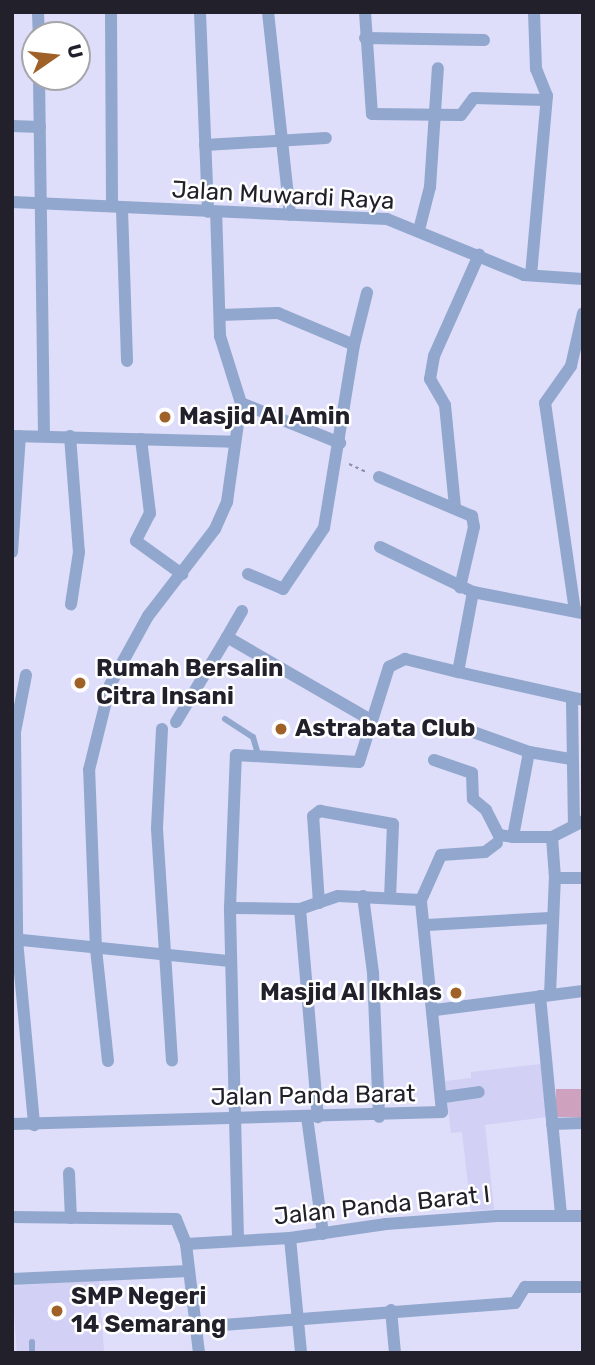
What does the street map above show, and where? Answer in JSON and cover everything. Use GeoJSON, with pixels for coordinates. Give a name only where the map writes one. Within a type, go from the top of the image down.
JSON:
{"type":"FeatureCollection","features":[{"type":"Feature","properties":{"kind":"street"},"geometry":{"type":"LineString","coordinates":[[111,12],[117,207],[127,360]]}},
{"type":"Feature","properties":{"kind":"street"},"geometry":{"type":"LineString","coordinates":[[108,1061],[96,949],[87,782],[110,685],[148,616],[215,529],[227,502],[241,403],[226,366],[220,315],[205,145],[200,12]]}},
{"type":"Feature","properties":{"kind":"street"},"geometry":{"type":"LineString","coordinates":[[268,12],[290,215]]}},
{"type":"Feature","properties":{"kind":"street"},"geometry":{"type":"LineString","coordinates":[[365,12],[372,114],[464,114],[474,98],[546,100]]}},
{"type":"Feature","properties":{"kind":"street"},"geometry":{"type":"LineString","coordinates":[[531,275],[546,100],[536,69],[534,12]]}},
{"type":"Feature","properties":{"kind":"street"},"geometry":{"type":"LineString","coordinates":[[365,38],[484,40]]}},
{"type":"Feature","properties":{"kind":"street"},"geometry":{"type":"LineString","coordinates":[[419,230],[430,187],[438,68]]}},
{"type":"Feature","properties":{"kind":"street"},"geometry":{"type":"LineString","coordinates":[[39,91],[44,435]]}},
{"type":"Feature","properties":{"kind":"street"},"geometry":{"type":"LineString","coordinates":[[12,126],[40,127]]}},
{"type":"Feature","properties":{"kind":"street"},"geometry":{"type":"LineString","coordinates":[[205,145],[326,138]]}},
{"type":"Feature","properties":{"kind":"street","name":"Jalan Muwardi Raya"},"geometry":{"type":"LineString","coordinates":[[12,202],[387,219],[531,275],[583,279]]}},
{"type":"Feature","properties":{"kind":"street"},"geometry":{"type":"LineString","coordinates":[[455,506],[445,405],[430,379],[434,356],[479,255]]}},
{"type":"Feature","properties":{"kind":"street"},"geometry":{"type":"LineString","coordinates":[[248,573],[278,589],[285,586],[324,527],[338,460],[354,345],[367,293]]}},
{"type":"Feature","properties":{"kind":"street"},"geometry":{"type":"LineString","coordinates":[[220,315],[278,313],[354,345]]}},
{"type":"Feature","properties":{"kind":"street"},"geometry":{"type":"LineString","coordinates":[[380,547],[473,592],[579,605],[545,403],[571,366],[583,313]]}},
{"type":"Feature","properties":{"kind":"street"},"geometry":{"type":"LineString","coordinates":[[241,403],[340,443]]}},
{"type":"Feature","properties":{"kind":"street"},"geometry":{"type":"LineString","coordinates":[[12,552],[16,436],[235,442]]}},
{"type":"Feature","properties":{"kind":"street"},"geometry":{"type":"LineString","coordinates":[[70,436],[79,552],[71,604]]}},
{"type":"Feature","properties":{"kind":"street"},"geometry":{"type":"LineString","coordinates":[[141,439],[150,513],[136,541],[181,574]]}},
{"type":"Feature","properties":{"kind":"street"},"geometry":{"type":"LineString","coordinates":[[379,477],[455,506],[474,521],[460,587]]}},
{"type":"Feature","properties":{"kind":"street"},"geometry":{"type":"LineString","coordinates":[[457,672],[473,592]]}},
{"type":"Feature","properties":{"kind":"street"},"geometry":{"type":"LineString","coordinates":[[176,722],[242,611]]}},
{"type":"Feature","properties":{"kind":"street"},"geometry":{"type":"LineString","coordinates":[[227,637],[371,720]]}},
{"type":"Feature","properties":{"kind":"street"},"geometry":{"type":"LineString","coordinates":[[238,1239],[230,961],[236,755],[357,762],[384,673],[398,659],[578,700],[571,759],[578,823],[552,837],[499,835],[486,810],[473,799],[472,773],[434,760]]}},
{"type":"Feature","properties":{"kind":"street"},"geometry":{"type":"LineString","coordinates":[[26,675],[15,732],[15,939],[34,1125]]}},
{"type":"Feature","properties":{"kind":"street"},"geometry":{"type":"LineString","coordinates":[[462,728],[529,752],[571,759]]}},
{"type":"Feature","properties":{"kind":"street"},"geometry":{"type":"LineString","coordinates":[[162,729],[157,829],[162,955],[172,1061]]}},
{"type":"Feature","properties":{"kind":"street"},"geometry":{"type":"LineString","coordinates":[[513,837],[529,752]]}},
{"type":"Feature","properties":{"kind":"street"},"geometry":{"type":"LineString","coordinates":[[319,903],[314,813],[342,813],[391,822],[390,898]]}},
{"type":"Feature","properties":{"kind":"street"},"geometry":{"type":"LineString","coordinates":[[552,837],[555,878],[545,996],[552,1124],[561,1214]]}},
{"type":"Feature","properties":{"kind":"street"},"geometry":{"type":"LineString","coordinates":[[230,908],[300,909],[338,896],[421,900],[441,855],[485,852],[497,843]]}},
{"type":"Feature","properties":{"kind":"street"},"geometry":{"type":"LineString","coordinates":[[555,878],[583,878]]}},
{"type":"Feature","properties":{"kind":"street"},"geometry":{"type":"LineString","coordinates":[[363,896],[373,973],[379,1117]]}},
{"type":"Feature","properties":{"kind":"street","name":"Jalan Panda Barat"},"geometry":{"type":"LineString","coordinates":[[12,1124],[379,1117],[440,1113],[445,1108],[427,925],[421,900]]}},
{"type":"Feature","properties":{"kind":"street"},"geometry":{"type":"LineString","coordinates":[[300,909],[323,1234]]}},
{"type":"Feature","properties":{"kind":"street"},"geometry":{"type":"LineString","coordinates":[[427,925],[551,918]]}},
{"type":"Feature","properties":{"kind":"street"},"geometry":{"type":"LineString","coordinates":[[15,939],[230,961]]}},
{"type":"Feature","properties":{"kind":"street"},"geometry":{"type":"LineString","coordinates":[[435,1010],[583,991]]}},
{"type":"Feature","properties":{"kind":"street"},"geometry":{"type":"LineString","coordinates":[[12,1042],[26,1042]]}},
{"type":"Feature","properties":{"kind":"street"},"geometry":{"type":"LineString","coordinates":[[444,1097],[480,1092]]}},
{"type":"Feature","properties":{"kind":"street"},"geometry":{"type":"LineString","coordinates":[[552,1124],[583,1123]]}},
{"type":"Feature","properties":{"kind":"street"},"geometry":{"type":"LineString","coordinates":[[69,1174],[71,1218]]}},
{"type":"Feature","properties":{"kind":"street","name":"Jalan Panda Barat I"},"geometry":{"type":"LineString","coordinates":[[186,1244],[290,1238],[386,1224],[561,1214],[583,1216]]}},
{"type":"Feature","properties":{"kind":"street"},"geometry":{"type":"LineString","coordinates":[[12,1217],[175,1219],[186,1244],[199,1353]]}},
{"type":"Feature","properties":{"kind":"street"},"geometry":{"type":"LineString","coordinates":[[290,1238],[301,1353]]}},
{"type":"Feature","properties":{"kind":"street"},"geometry":{"type":"LineString","coordinates":[[12,1279],[189,1271]]}},
{"type":"Feature","properties":{"kind":"street"},"geometry":{"type":"LineString","coordinates":[[196,1327],[391,1310],[515,1303],[525,1287],[583,1287]]}},
{"type":"Feature","properties":{"kind":"street"},"geometry":{"type":"LineString","coordinates":[[391,1310],[395,1353]]}},
{"type":"Feature","properties":{"kind":"lane"},"geometry":{"type":"LineString","coordinates":[[225,719],[253,737],[258,755]]}},
{"type":"Feature","properties":{"kind":"lane"},"geometry":{"type":"LineString","coordinates":[[32,1342],[32,1353]]}},
{"type":"Feature","properties":{"kind":"path"},"geometry":{"type":"LineString","coordinates":[[338,460],[379,477]]}},
{"type":"Feature","properties":{"kind":"shaded area"},"geometry":{"type":"Polygon","coordinates":[[[541,1064],[547,1117],[485,1125],[494,1209],[471,1211],[462,1132],[451,1133],[445,1081],[471,1078],[471,1072],[541,1064]]]}},
{"type":"Feature","properties":{"kind":"shaded area"},"geometry":{"type":"Polygon","coordinates":[[[556,1089],[583,1089],[583,1117],[556,1117],[556,1089]]]}},
{"type":"Feature","properties":{"kind":"shaded area","name":"SMP Negeri 14 Semarang"},"geometry":{"type":"Polygon","coordinates":[[[99,1280],[104,1353],[17,1353],[12,1286],[99,1280]]]}},
{"type":"Feature","properties":{"kind":"place","name":"Masjid Al Amin"},"geometry":{"type":"Point","coordinates":[165,417]}},
{"type":"Feature","properties":{"kind":"place","name":"Rumah Bersalin Citra Insani"},"geometry":{"type":"Point","coordinates":[80,683]}},
{"type":"Feature","properties":{"kind":"place","name":"Astrabata Club"},"geometry":{"type":"Point","coordinates":[281,729]}},
{"type":"Feature","properties":{"kind":"place","name":"Masjid Al Ikhlas"},"geometry":{"type":"Point","coordinates":[456,993]}},
{"type":"Feature","properties":{"kind":"place","name":"SMP Negeri 14 Semarang"},"geometry":{"type":"Point","coordinates":[57,1311]}}]}
